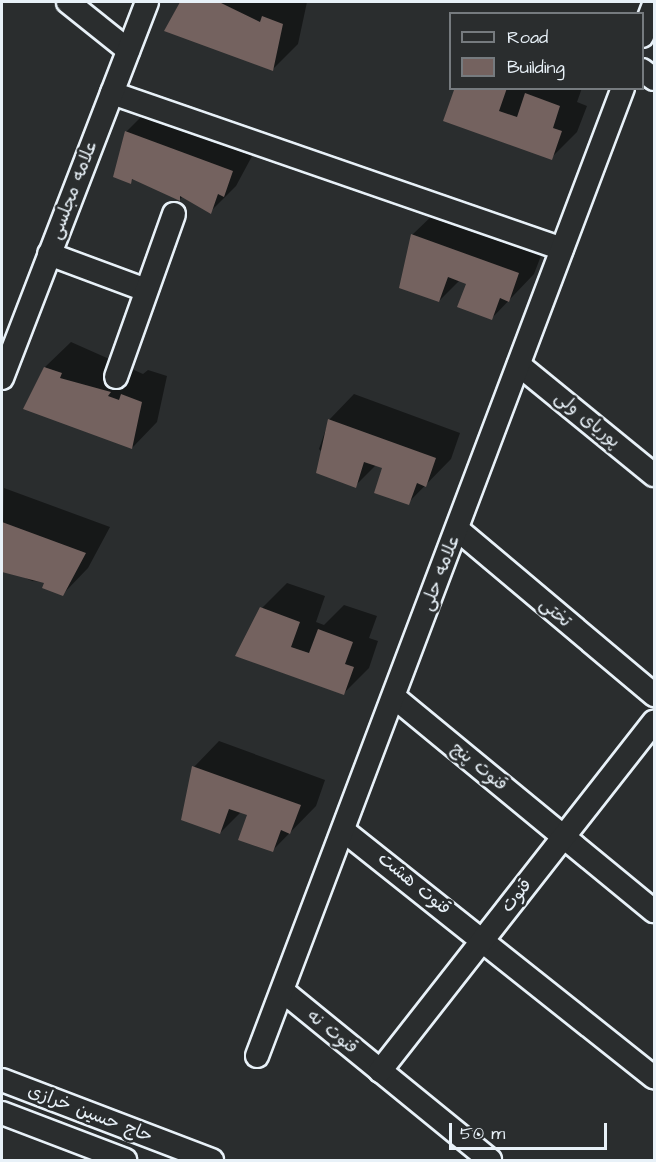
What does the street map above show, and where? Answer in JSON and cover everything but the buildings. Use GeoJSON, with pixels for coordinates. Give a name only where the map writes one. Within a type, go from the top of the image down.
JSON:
{"type":"FeatureCollection","features":[{"type":"Feature","properties":{"kind":"street"},"geometry":{"type":"LineString","coordinates":[[68,2],[128,50]]}},
{"type":"Feature","properties":{"kind":"street","name":"علامه مجلسی"},"geometry":{"type":"LineString","coordinates":[[2,378],[147,2]]}},
{"type":"Feature","properties":{"kind":"street"},"geometry":{"type":"LineString","coordinates":[[644,31],[654,4]]}},
{"type":"Feature","properties":{"kind":"street","name":"علامه حلی"},"geometry":{"type":"LineString","coordinates":[[257,1056],[284,992],[622,90]]}},
{"type":"Feature","properties":{"kind":"street"},"geometry":{"type":"LineString","coordinates":[[111,93],[562,249]]}},
{"type":"Feature","properties":{"kind":"street"},"geometry":{"type":"LineString","coordinates":[[116,376],[174,214]]}},
{"type":"Feature","properties":{"kind":"street"},"geometry":{"type":"LineString","coordinates":[[49,254],[147,290]]}},
{"type":"Feature","properties":{"kind":"street","name":"پوریای ولی"},"geometry":{"type":"LineString","coordinates":[[519,365],[654,475]]}},
{"type":"Feature","properties":{"kind":"street","name":"تختی"},"geometry":{"type":"LineString","coordinates":[[457,529],[654,695]]}},
{"type":"Feature","properties":{"kind":"street","name":"قنوت پنج"},"geometry":{"type":"LineString","coordinates":[[394,697],[654,910]]}},
{"type":"Feature","properties":{"kind":"street","name":"قنوت"},"geometry":{"type":"LineString","coordinates":[[380,1071],[654,722]]}},
{"type":"Feature","properties":{"kind":"street","name":"قنوت هشت"},"geometry":{"type":"LineString","coordinates":[[344,831],[654,1078]]}},
{"type":"Feature","properties":{"kind":"street","name":"قنوت نه"},"geometry":{"type":"LineString","coordinates":[[284,992],[490,1161]]}},
{"type":"Feature","properties":{"kind":"street","name":"حاج حسین خرازی"},"geometry":{"type":"LineString","coordinates":[[2,1080],[212,1161]]}},
{"type":"Feature","properties":{"kind":"street","name":"حاج حسین خرازی"},"geometry":{"type":"LineString","coordinates":[[2,1113],[125,1161]]}}]}
